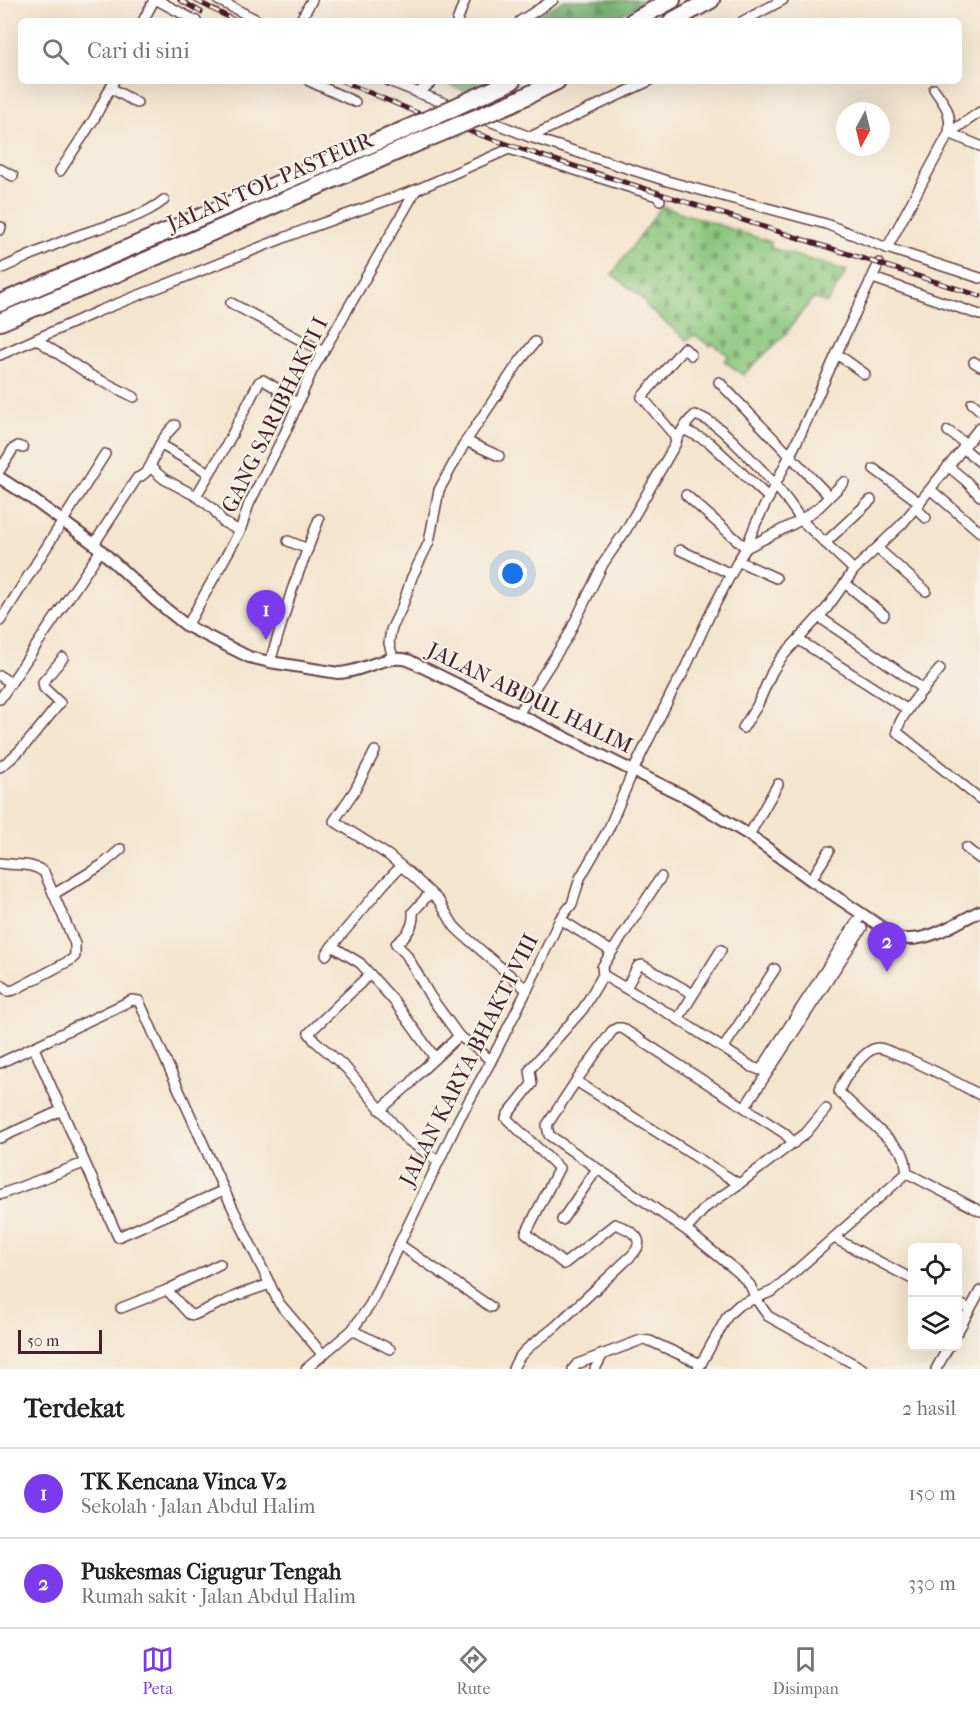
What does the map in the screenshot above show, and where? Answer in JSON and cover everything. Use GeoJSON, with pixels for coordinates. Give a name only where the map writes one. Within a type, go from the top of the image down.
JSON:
{"type":"FeatureCollection","features":[{"type":"Feature","properties":{"kind":"highway"},"geometry":{"type":"LineString","coordinates":[[639,18],[672,0]]}},
{"type":"Feature","properties":{"kind":"highway"},"geometry":{"type":"LineString","coordinates":[[678,18],[711,0]]}},
{"type":"Feature","properties":{"kind":"highway","name":"JALAN TOL PASTEUR"},"geometry":{"type":"LineString","coordinates":[[0,303],[506,84]]}},
{"type":"Feature","properties":{"kind":"highway","name":"JALAN TOL PASTEUR"},"geometry":{"type":"LineString","coordinates":[[0,322],[512,103],[551,84]]}},
{"type":"Feature","properties":{"kind":"highway"},"geometry":{"type":"LineString","coordinates":[[37,287],[45,303]]}},
{"type":"Feature","properties":{"kind":"street"},"geometry":{"type":"LineString","coordinates":[[145,18],[155,0],[190,18]]}},
{"type":"Feature","properties":{"kind":"street"},"geometry":{"type":"LineString","coordinates":[[218,0],[253,18]]}},
{"type":"Feature","properties":{"kind":"street"},"geometry":{"type":"LineString","coordinates":[[302,18],[312,0]]}},
{"type":"Feature","properties":{"kind":"street"},"geometry":{"type":"LineString","coordinates":[[458,18],[465,0]]}},
{"type":"Feature","properties":{"kind":"street"},"geometry":{"type":"LineString","coordinates":[[525,18],[553,0]]}},
{"type":"Feature","properties":{"kind":"street"},"geometry":{"type":"LineString","coordinates":[[749,18],[783,0]]}},
{"type":"Feature","properties":{"kind":"street"},"geometry":{"type":"LineString","coordinates":[[60,171],[94,119],[112,84],[137,104]]}},
{"type":"Feature","properties":{"kind":"street"},"geometry":{"type":"LineString","coordinates":[[315,84],[354,102]]}},
{"type":"Feature","properties":{"kind":"street"},"geometry":{"type":"LineString","coordinates":[[396,84],[530,137],[667,181],[826,224],[887,248],[980,278]]}},
{"type":"Feature","properties":{"kind":"street"},"geometry":{"type":"LineString","coordinates":[[418,93],[429,84]]}},
{"type":"Feature","properties":{"kind":"street"},"geometry":{"type":"LineString","coordinates":[[530,137],[643,84]]}},
{"type":"Feature","properties":{"kind":"street"},"geometry":{"type":"LineString","coordinates":[[887,248],[949,133],[948,108],[934,89]]}},
{"type":"Feature","properties":{"kind":"street"},"geometry":{"type":"LineString","coordinates":[[949,133],[980,112]]}},
{"type":"Feature","properties":{"kind":"street"},"geometry":{"type":"LineString","coordinates":[[949,133],[980,146]]}},
{"type":"Feature","properties":{"kind":"street"},"geometry":{"type":"LineString","coordinates":[[0,355],[99,311],[309,228],[416,190],[509,149],[657,196],[660,200]]}},
{"type":"Feature","properties":{"kind":"street"},"geometry":{"type":"LineString","coordinates":[[0,169],[13,176]]}},
{"type":"Feature","properties":{"kind":"street","name":"GANG SARIBHAKTI I"},"geometry":{"type":"LineString","coordinates":[[187,626],[245,521],[249,504],[323,352],[416,190]]}},
{"type":"Feature","properties":{"kind":"street"},"geometry":{"type":"LineString","coordinates":[[0,258],[5,266],[82,234],[134,218],[152,210],[164,200]]}},
{"type":"Feature","properties":{"kind":"street","name":"JALAN KARYA BHAKTI VIII"},"geometry":{"type":"LineString","coordinates":[[306,1369],[352,1330],[370,1305],[438,1161],[528,990],[560,920],[572,904],[580,879],[609,828],[633,771],[711,612],[746,548],[879,263]]}},
{"type":"Feature","properties":{"kind":"street"},"geometry":{"type":"LineString","coordinates":[[873,278],[980,315]]}},
{"type":"Feature","properties":{"kind":"street"},"geometry":{"type":"LineString","coordinates":[[231,303],[323,352]]}},
{"type":"Feature","properties":{"kind":"street"},"geometry":{"type":"LineString","coordinates":[[36,339],[90,375],[134,397]]}},
{"type":"Feature","properties":{"kind":"street"},"geometry":{"type":"LineString","coordinates":[[393,658],[389,643],[391,630],[429,542],[439,490],[466,441],[535,342]]}},
{"type":"Feature","properties":{"kind":"street"},"geometry":{"type":"LineString","coordinates":[[676,441],[674,435],[642,397],[684,348],[691,355]]}},
{"type":"Feature","properties":{"kind":"street"},"geometry":{"type":"LineString","coordinates":[[837,354],[865,374]]}},
{"type":"Feature","properties":{"kind":"street"},"geometry":{"type":"LineString","coordinates":[[195,496],[226,446],[259,382],[263,380],[278,388],[278,392],[297,403]]}},
{"type":"Feature","properties":{"kind":"street"},"geometry":{"type":"LineString","coordinates":[[719,382],[829,496]]}},
{"type":"Feature","properties":{"kind":"street"},"geometry":{"type":"LineString","coordinates":[[972,403],[980,410]]}},
{"type":"Feature","properties":{"kind":"street"},"geometry":{"type":"LineString","coordinates":[[518,714],[568,636],[603,564],[626,530],[683,429],[695,415],[723,431],[776,484],[801,520],[854,570]]}},
{"type":"Feature","properties":{"kind":"street"},"geometry":{"type":"LineString","coordinates":[[0,699],[98,547],[136,478],[143,476],[150,467],[160,444],[175,425]]}},
{"type":"Feature","properties":{"kind":"street"},"geometry":{"type":"LineString","coordinates":[[683,429],[709,442],[769,498]]}},
{"type":"Feature","properties":{"kind":"street"},"geometry":{"type":"LineString","coordinates":[[743,728],[757,706],[777,665],[819,617],[854,570],[918,506],[979,429]]}},
{"type":"Feature","properties":{"kind":"street"},"geometry":{"type":"LineString","coordinates":[[948,430],[980,462]]}},
{"type":"Feature","properties":{"kind":"street"},"geometry":{"type":"LineString","coordinates":[[466,441],[499,456]]}},
{"type":"Feature","properties":{"kind":"street"},"geometry":{"type":"LineString","coordinates":[[160,444],[209,473]]}},
{"type":"Feature","properties":{"kind":"street"},"geometry":{"type":"LineString","coordinates":[[0,470],[13,449],[18,446],[23,448]]}},
{"type":"Feature","properties":{"kind":"street"},"geometry":{"type":"LineString","coordinates":[[0,621],[105,454]]}},
{"type":"Feature","properties":{"kind":"street"},"geometry":{"type":"LineString","coordinates":[[948,466],[980,496]]}},
{"type":"Feature","properties":{"kind":"street"},"geometry":{"type":"LineString","coordinates":[[150,467],[164,479],[195,496],[215,511],[223,522],[240,531]]}},
{"type":"Feature","properties":{"kind":"street"},"geometry":{"type":"LineString","coordinates":[[874,469],[918,506],[926,518]]}},
{"type":"Feature","properties":{"kind":"street","name":"JALAN ABDUL HALIM"},"geometry":{"type":"LineString","coordinates":[[0,478],[98,547],[156,601],[187,626],[242,655],[338,673],[348,673],[393,658],[408,660],[422,666],[688,798],[749,835],[898,938],[908,940],[930,935],[980,910]]}},
{"type":"Feature","properties":{"kind":"street"},"geometry":{"type":"LineString","coordinates":[[686,495],[746,548],[801,520],[844,482]]}},
{"type":"Feature","properties":{"kind":"street"},"geometry":{"type":"LineString","coordinates":[[931,490],[980,532]]}},
{"type":"Feature","properties":{"kind":"street"},"geometry":{"type":"LineString","coordinates":[[825,543],[871,500]]}},
{"type":"Feature","properties":{"kind":"street"},"geometry":{"type":"LineString","coordinates":[[270,662],[292,590],[319,519]]}},
{"type":"Feature","properties":{"kind":"street"},"geometry":{"type":"LineString","coordinates":[[288,540],[308,549]]}},
{"type":"Feature","properties":{"kind":"street"},"geometry":{"type":"LineString","coordinates":[[877,548],[926,591]]}},
{"type":"Feature","properties":{"kind":"street"},"geometry":{"type":"LineString","coordinates":[[680,550],[731,574]]}},
{"type":"Feature","properties":{"kind":"street"},"geometry":{"type":"LineString","coordinates":[[738,561],[776,578]]}},
{"type":"Feature","properties":{"kind":"street"},"geometry":{"type":"LineString","coordinates":[[845,583],[884,615]]}},
{"type":"Feature","properties":{"kind":"street"},"geometry":{"type":"LineString","coordinates":[[819,617],[924,690]]}},
{"type":"Feature","properties":{"kind":"street"},"geometry":{"type":"LineString","coordinates":[[799,640],[908,710]]}},
{"type":"Feature","properties":{"kind":"street"},"geometry":{"type":"LineString","coordinates":[[0,767],[10,761],[60,703],[44,688],[43,682],[63,658]]}},
{"type":"Feature","properties":{"kind":"street"},"geometry":{"type":"LineString","coordinates":[[940,669],[908,710],[897,727],[897,734],[980,799]]}},
{"type":"Feature","properties":{"kind":"street"},"geometry":{"type":"LineString","coordinates":[[0,676],[10,683]]}},
{"type":"Feature","properties":{"kind":"street"},"geometry":{"type":"LineString","coordinates":[[375,751],[355,790],[334,821],[388,855],[401,866],[439,901],[454,926],[461,933],[528,990]]}},
{"type":"Feature","properties":{"kind":"street"},"geometry":{"type":"LineString","coordinates":[[749,835],[778,784]]}},
{"type":"Feature","properties":{"kind":"street"},"geometry":{"type":"LineString","coordinates":[[966,848],[980,859]]}},
{"type":"Feature","properties":{"kind":"street"},"geometry":{"type":"LineString","coordinates":[[54,894],[102,865],[121,849]]}},
{"type":"Feature","properties":{"kind":"street"},"geometry":{"type":"LineString","coordinates":[[811,880],[829,850]]}},
{"type":"Feature","properties":{"kind":"street"},"geometry":{"type":"LineString","coordinates":[[0,863],[38,867],[44,872],[75,944],[75,956],[71,960],[14,990],[8,991],[0,984]]}},
{"type":"Feature","properties":{"kind":"street"},"geometry":{"type":"LineString","coordinates":[[326,955],[401,866]]}},
{"type":"Feature","properties":{"kind":"street"},"geometry":{"type":"LineString","coordinates":[[513,1369],[533,1342],[553,1329],[640,1245],[636,1237],[615,1224],[564,1264],[526,1233],[559,1168],[506,1118],[532,1084],[531,1068],[584,1009],[603,975],[602,967],[611,951],[661,877]]}},
{"type":"Feature","properties":{"kind":"street"},"geometry":{"type":"LineString","coordinates":[[430,893],[413,912],[414,922],[396,944],[406,954],[430,996],[459,1036],[491,1061]]}},
{"type":"Feature","properties":{"kind":"street"},"geometry":{"type":"LineString","coordinates":[[603,975],[760,1070],[862,914]]}},
{"type":"Feature","properties":{"kind":"street"},"geometry":{"type":"LineString","coordinates":[[560,920],[611,951]]}},
{"type":"Feature","properties":{"kind":"street"},"geometry":{"type":"LineString","coordinates":[[745,1107],[862,928]]}},
{"type":"Feature","properties":{"kind":"street"},"geometry":{"type":"LineString","coordinates":[[332,946],[360,963],[394,1001],[435,1058]]}},
{"type":"Feature","properties":{"kind":"street"},"geometry":{"type":"LineString","coordinates":[[678,1019],[721,950]]}},
{"type":"Feature","properties":{"kind":"street"},"geometry":{"type":"LineString","coordinates":[[626,987],[638,966],[642,965],[693,994]]}},
{"type":"Feature","properties":{"kind":"street"},"geometry":{"type":"LineString","coordinates":[[724,1047],[775,969]]}},
{"type":"Feature","properties":{"kind":"street"},"geometry":{"type":"LineString","coordinates":[[370,974],[309,1034],[346,1068],[405,1137],[438,1161]]}},
{"type":"Feature","properties":{"kind":"street"},"geometry":{"type":"LineString","coordinates":[[0,1063],[132,1000],[139,1001],[224,1190],[279,1303],[324,1355]]}},
{"type":"Feature","properties":{"kind":"street"},"geometry":{"type":"LineString","coordinates":[[794,1143],[784,1133],[622,1028],[612,1031],[547,1125],[550,1136],[686,1230],[738,1272],[750,1285],[756,1299],[768,1316],[863,1369]]}},
{"type":"Feature","properties":{"kind":"street"},"geometry":{"type":"LineString","coordinates":[[380,1110],[459,1036]]}},
{"type":"Feature","properties":{"kind":"street"},"geometry":{"type":"LineString","coordinates":[[34,1048],[117,1237],[224,1190]]}},
{"type":"Feature","properties":{"kind":"street"},"geometry":{"type":"LineString","coordinates":[[907,1173],[902,1152],[839,1092],[841,1085],[864,1055],[870,1049],[879,1048],[916,1062],[980,1095]]}},
{"type":"Feature","properties":{"kind":"street"},"geometry":{"type":"LineString","coordinates":[[576,1081],[739,1184]]}},
{"type":"Feature","properties":{"kind":"street"},"geometry":{"type":"LineString","coordinates":[[686,1230],[706,1207],[806,1133],[826,1109]]}},
{"type":"Feature","properties":{"kind":"street"},"geometry":{"type":"LineString","coordinates":[[0,1138],[62,1110]]}},
{"type":"Feature","properties":{"kind":"street"},"geometry":{"type":"LineString","coordinates":[[2,1194],[84,1163]]}},
{"type":"Feature","properties":{"kind":"street"},"geometry":{"type":"LineString","coordinates":[[562,1220],[597,1169]]}},
{"type":"Feature","properties":{"kind":"street"},"geometry":{"type":"LineString","coordinates":[[907,1173],[980,1211]]}},
{"type":"Feature","properties":{"kind":"street"},"geometry":{"type":"LineString","coordinates":[[573,1369],[577,1364],[641,1340],[650,1341],[699,1366],[728,1315],[739,1305],[773,1291],[907,1173]]}},
{"type":"Feature","properties":{"kind":"street"},"geometry":{"type":"LineString","coordinates":[[834,1238],[908,1277]]}},
{"type":"Feature","properties":{"kind":"street"},"geometry":{"type":"LineString","coordinates":[[400,1245],[491,1307]]}},
{"type":"Feature","properties":{"kind":"street"},"geometry":{"type":"LineString","coordinates":[[121,1308],[167,1290],[220,1264]]}},
{"type":"Feature","properties":{"kind":"street"},"geometry":{"type":"LineString","coordinates":[[167,1290],[189,1314],[194,1315],[238,1295],[270,1284]]}},
{"type":"Feature","properties":{"kind":"street"},"geometry":{"type":"LineString","coordinates":[[962,1323],[980,1291]]}},
{"type":"Feature","properties":{"kind":"street"},"geometry":{"type":"LineString","coordinates":[[962,1305],[970,1309]]}},
{"type":"Feature","properties":{"kind":"street"},"geometry":{"type":"LineString","coordinates":[[352,1330],[390,1349]]}},
{"type":"Feature","properties":{"kind":"street"},"geometry":{"type":"LineString","coordinates":[[936,1369],[947,1351]]}},
{"type":"Feature","properties":{"kind":"street"},"geometry":{"type":"LineString","coordinates":[[595,1369],[603,1354]]}},
{"type":"Feature","properties":{"kind":"green space"},"geometry":{"type":"Polygon","coordinates":[[[564,0],[649,0],[615,18],[532,18],[564,0]]]}},
{"type":"Feature","properties":{"kind":"green space"},"geometry":{"type":"Polygon","coordinates":[[[447,84],[483,84],[466,92],[447,84]]]}},
{"type":"Feature","properties":{"kind":"green space"},"geometry":{"type":"Polygon","coordinates":[[[662,206],[771,242],[771,248],[847,271],[827,303],[813,298],[783,337],[743,375],[724,361],[729,356],[713,344],[710,346],[695,335],[687,340],[612,274],[662,206]]]}},
{"type":"Feature","properties":{"kind":"railway"},"geometry":{"type":"LineString","coordinates":[[180,0],[201,12]]}},
{"type":"Feature","properties":{"kind":"railway"},"geometry":{"type":"LineString","coordinates":[[195,0],[230,18]]}},
{"type":"Feature","properties":{"kind":"railway"},"geometry":{"type":"LineString","coordinates":[[349,84],[425,116],[536,154],[980,296]]}},
{"type":"Feature","properties":{"kind":"place","name":"TK Kencana Vinca V2"},"geometry":{"type":"Point","coordinates":[266,640]}},
{"type":"Feature","properties":{"kind":"place","name":"Puskesmas Cigugur Tengah"},"geometry":{"type":"Point","coordinates":[887,972]}}]}
